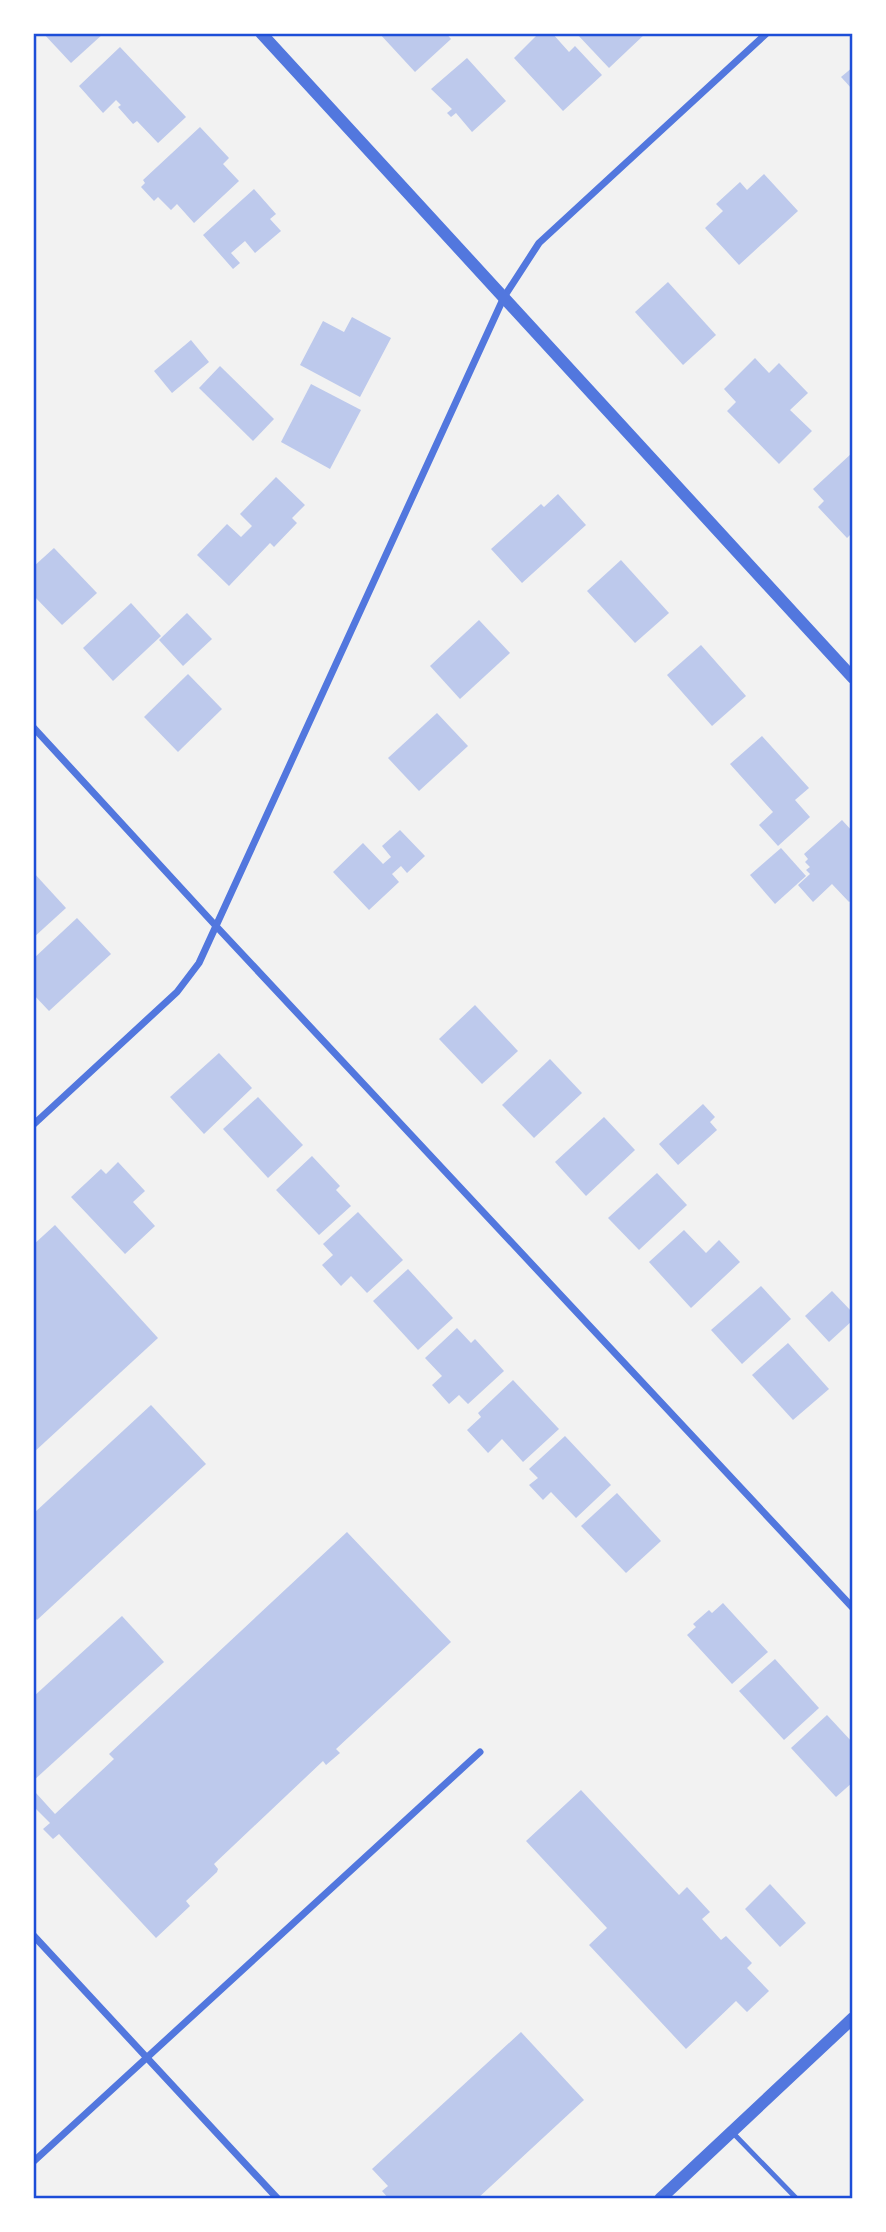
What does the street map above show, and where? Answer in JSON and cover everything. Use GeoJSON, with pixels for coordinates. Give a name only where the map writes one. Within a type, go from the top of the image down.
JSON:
{"type":"FeatureCollection","features":[{"type":"Feature","properties":{"kind":"street"},"geometry":{"type":"LineString","coordinates":[[261,33],[853,678]]}},
{"type":"Feature","properties":{"kind":"street"},"geometry":{"type":"LineString","coordinates":[[33,1125],[177,992],[199,963],[504,297],[539,243],[768,33]]}},
{"type":"Feature","properties":{"kind":"street"},"geometry":{"type":"LineString","coordinates":[[33,727],[853,1608]]}},
{"type":"Feature","properties":{"kind":"street"},"geometry":{"type":"LineString","coordinates":[[33,2162],[480,1752]]}},
{"type":"Feature","properties":{"kind":"street"},"geometry":{"type":"LineString","coordinates":[[33,1935],[278,2199]]}},
{"type":"Feature","properties":{"kind":"street"},"geometry":{"type":"LineString","coordinates":[[660,2199],[853,2018]]}},
{"type":"Feature","properties":{"kind":"lane"},"geometry":{"type":"LineString","coordinates":[[732,2132],[797,2199]]}},
{"type":"Feature","properties":{"kind":"building"},"geometry":{"type":"Polygon","coordinates":[[[43,33],[104,33],[71,63],[43,33]]]}},
{"type":"Feature","properties":{"kind":"building"},"geometry":{"type":"Polygon","coordinates":[[[379,33],[446,33],[451,39],[415,72],[379,33]]]}},
{"type":"Feature","properties":{"kind":"building"},"geometry":{"type":"Polygon","coordinates":[[[539,33],[552,33],[569,52],[575,46],[602,75],[563,111],[514,58],[539,33]]]}},
{"type":"Feature","properties":{"kind":"building"},"geometry":{"type":"Polygon","coordinates":[[[576,33],[646,33],[609,68],[576,33]]]}},
{"type":"Feature","properties":{"kind":"building"},"geometry":{"type":"Polygon","coordinates":[[[120,47],[186,117],[158,143],[137,121],[133,124],[118,107],[121,105],[116,100],[103,113],[79,86],[120,47]]]}},
{"type":"Feature","properties":{"kind":"building"},"geometry":{"type":"Polygon","coordinates":[[[467,58],[506,101],[472,132],[456,113],[451,117],[447,113],[452,109],[431,89],[467,58]]]}},
{"type":"Feature","properties":{"kind":"building"},"geometry":{"type":"Polygon","coordinates":[[[853,67],[853,90],[841,77],[853,67]]]}},
{"type":"Feature","properties":{"kind":"building"},"geometry":{"type":"Polygon","coordinates":[[[200,127],[229,158],[223,164],[239,181],[194,223],[177,204],[171,210],[158,197],[154,201],[141,187],[145,183],[143,180],[200,127]]]}},
{"type":"Feature","properties":{"kind":"building"},"geometry":{"type":"Polygon","coordinates":[[[764,174],[798,211],[739,265],[705,228],[723,211],[716,204],[740,182],[747,190],[764,174]]]}},
{"type":"Feature","properties":{"kind":"building"},"geometry":{"type":"Polygon","coordinates":[[[254,189],[276,214],[270,219],[281,231],[255,253],[245,241],[231,253],[240,263],[233,269],[203,235],[254,189]]]}},
{"type":"Feature","properties":{"kind":"building"},"geometry":{"type":"Polygon","coordinates":[[[668,282],[716,335],[683,365],[635,312],[668,282]]]}},
{"type":"Feature","properties":{"kind":"building"},"geometry":{"type":"Polygon","coordinates":[[[352,317],[391,338],[360,397],[300,365],[323,321],[344,332],[352,317]]]}},
{"type":"Feature","properties":{"kind":"building"},"geometry":{"type":"Polygon","coordinates":[[[191,340],[209,362],[172,393],[154,371],[191,340]]]}},
{"type":"Feature","properties":{"kind":"building"},"geometry":{"type":"Polygon","coordinates":[[[755,358],[769,373],[779,363],[808,393],[790,410],[812,431],[779,464],[727,411],[736,402],[724,389],[755,358]]]}},
{"type":"Feature","properties":{"kind":"building"},"geometry":{"type":"Polygon","coordinates":[[[220,366],[274,419],[253,441],[199,388],[220,366]]]}},
{"type":"Feature","properties":{"kind":"building"},"geometry":{"type":"Polygon","coordinates":[[[311,384],[361,410],[330,469],[281,442],[311,384]]]}},
{"type":"Feature","properties":{"kind":"building"},"geometry":{"type":"Polygon","coordinates":[[[852,453],[853,532],[847,538],[818,507],[824,501],[813,489],[852,453]]]}},
{"type":"Feature","properties":{"kind":"building"},"geometry":{"type":"Polygon","coordinates":[[[276,477],[305,505],[292,518],[297,523],[274,547],[270,543],[229,586],[197,555],[227,524],[241,537],[252,526],[240,514],[276,477]]]}},
{"type":"Feature","properties":{"kind":"building"},"geometry":{"type":"Polygon","coordinates":[[[558,494],[586,525],[522,583],[491,549],[541,504],[544,507],[558,494]]]}},
{"type":"Feature","properties":{"kind":"building"},"geometry":{"type":"Polygon","coordinates":[[[54,548],[97,593],[62,625],[33,595],[33,567],[54,548]]]}},
{"type":"Feature","properties":{"kind":"building"},"geometry":{"type":"Polygon","coordinates":[[[621,560],[669,613],[635,643],[587,591],[621,560]]]}},
{"type":"Feature","properties":{"kind":"building"},"geometry":{"type":"Polygon","coordinates":[[[131,603],[161,636],[113,681],[83,648],[131,603]]]}},
{"type":"Feature","properties":{"kind":"building"},"geometry":{"type":"Polygon","coordinates":[[[187,613],[212,639],[183,666],[159,640],[187,613]]]}},
{"type":"Feature","properties":{"kind":"building"},"geometry":{"type":"Polygon","coordinates":[[[479,620],[510,653],[460,699],[430,666],[479,620]]]}},
{"type":"Feature","properties":{"kind":"building"},"geometry":{"type":"Polygon","coordinates":[[[701,645],[746,696],[712,726],[667,675],[701,645]]]}},
{"type":"Feature","properties":{"kind":"building"},"geometry":{"type":"Polygon","coordinates":[[[188,674],[222,709],[178,752],[144,717],[188,674]]]}},
{"type":"Feature","properties":{"kind":"building"},"geometry":{"type":"Polygon","coordinates":[[[437,713],[468,746],[419,791],[388,758],[437,713]]]}},
{"type":"Feature","properties":{"kind":"building"},"geometry":{"type":"Polygon","coordinates":[[[762,736],[809,788],[795,800],[810,817],[778,846],[759,825],[773,812],[730,764],[762,736]]]}},
{"type":"Feature","properties":{"kind":"building"},"geometry":{"type":"Polygon","coordinates":[[[842,820],[853,832],[853,899],[849,902],[832,884],[813,902],[798,885],[810,874],[806,870],[810,867],[805,862],[808,859],[804,854],[842,820]]]}},
{"type":"Feature","properties":{"kind":"building"},"geometry":{"type":"Polygon","coordinates":[[[400,830],[425,856],[407,873],[401,866],[392,874],[399,882],[369,910],[333,872],[363,843],[383,864],[391,857],[382,846],[400,830]]]}},
{"type":"Feature","properties":{"kind":"building"},"geometry":{"type":"Polygon","coordinates":[[[781,848],[806,876],[775,904],[750,875],[781,848]]]}},
{"type":"Feature","properties":{"kind":"building"},"geometry":{"type":"Polygon","coordinates":[[[33,872],[66,908],[33,938],[33,872]]]}},
{"type":"Feature","properties":{"kind":"building"},"geometry":{"type":"Polygon","coordinates":[[[77,918],[111,954],[49,1011],[33,994],[33,959],[77,918]]]}},
{"type":"Feature","properties":{"kind":"building"},"geometry":{"type":"Polygon","coordinates":[[[475,1005],[518,1051],[482,1084],[439,1039],[475,1005]]]}},
{"type":"Feature","properties":{"kind":"building"},"geometry":{"type":"Polygon","coordinates":[[[219,1053],[252,1088],[204,1134],[170,1097],[219,1053]]]}},
{"type":"Feature","properties":{"kind":"building"},"geometry":{"type":"Polygon","coordinates":[[[550,1059],[582,1093],[534,1138],[502,1105],[550,1059]]]}},
{"type":"Feature","properties":{"kind":"building"},"geometry":{"type":"Polygon","coordinates":[[[258,1097],[303,1145],[268,1178],[223,1129],[258,1097]]]}},
{"type":"Feature","properties":{"kind":"building"},"geometry":{"type":"Polygon","coordinates":[[[703,1104],[715,1117],[710,1122],[717,1130],[678,1165],[659,1144],[703,1104]]]}},
{"type":"Feature","properties":{"kind":"building"},"geometry":{"type":"Polygon","coordinates":[[[604,1117],[635,1150],[586,1196],[555,1162],[604,1117]]]}},
{"type":"Feature","properties":{"kind":"building"},"geometry":{"type":"Polygon","coordinates":[[[312,1156],[340,1186],[336,1190],[351,1206],[319,1235],[276,1190],[312,1156]]]}},
{"type":"Feature","properties":{"kind":"building"},"geometry":{"type":"Polygon","coordinates":[[[118,1162],[145,1191],[133,1202],[155,1226],[125,1254],[71,1197],[101,1169],[106,1174],[118,1162]]]}},
{"type":"Feature","properties":{"kind":"building"},"geometry":{"type":"Polygon","coordinates":[[[657,1173],[687,1205],[639,1250],[608,1218],[657,1173]]]}},
{"type":"Feature","properties":{"kind":"building"},"geometry":{"type":"Polygon","coordinates":[[[358,1212],[403,1260],[367,1293],[351,1276],[341,1286],[322,1265],[333,1255],[323,1244],[358,1212]]]}},
{"type":"Feature","properties":{"kind":"building"},"geometry":{"type":"Polygon","coordinates":[[[55,1225],[158,1338],[33,1453],[33,1245],[55,1225]]]}},
{"type":"Feature","properties":{"kind":"building"},"geometry":{"type":"Polygon","coordinates":[[[684,1230],[706,1253],[719,1240],[740,1262],[691,1308],[649,1262],[684,1230]]]}},
{"type":"Feature","properties":{"kind":"building"},"geometry":{"type":"Polygon","coordinates":[[[408,1269],[453,1318],[418,1350],[373,1301],[408,1269]]]}},
{"type":"Feature","properties":{"kind":"building"},"geometry":{"type":"Polygon","coordinates":[[[761,1286],[791,1319],[742,1364],[711,1330],[761,1286]]]}},
{"type":"Feature","properties":{"kind":"building"},"geometry":{"type":"Polygon","coordinates":[[[832,1291],[853,1313],[853,1320],[829,1342],[805,1316],[832,1291]]]}},
{"type":"Feature","properties":{"kind":"building"},"geometry":{"type":"Polygon","coordinates":[[[457,1328],[471,1343],[475,1339],[504,1371],[468,1404],[459,1395],[449,1404],[432,1385],[442,1376],[425,1358],[457,1328]]]}},
{"type":"Feature","properties":{"kind":"building"},"geometry":{"type":"Polygon","coordinates":[[[788,1343],[829,1389],[793,1420],[752,1375],[788,1343]]]}},
{"type":"Feature","properties":{"kind":"building"},"geometry":{"type":"Polygon","coordinates":[[[513,1380],[559,1429],[523,1462],[502,1439],[488,1453],[467,1430],[481,1417],[478,1413],[513,1380]]]}},
{"type":"Feature","properties":{"kind":"building"},"geometry":{"type":"Polygon","coordinates":[[[151,1405],[206,1464],[37,1620],[33,1616],[33,1514],[151,1405]]]}},
{"type":"Feature","properties":{"kind":"building"},"geometry":{"type":"Polygon","coordinates":[[[565,1436],[611,1485],[576,1518],[551,1492],[543,1500],[529,1485],[538,1478],[529,1469],[565,1436]]]}},
{"type":"Feature","properties":{"kind":"building"},"geometry":{"type":"Polygon","coordinates":[[[617,1493],[661,1541],[626,1573],[581,1526],[617,1493]]]}},
{"type":"Feature","properties":{"kind":"building"},"geometry":{"type":"Polygon","coordinates":[[[347,1532],[451,1642],[336,1749],[340,1753],[326,1765],[323,1761],[214,1864],[217,1872],[186,1901],[190,1906],[156,1938],[59,1834],[53,1839],[43,1829],[50,1823],[33,1806],[33,1795],[36,1793],[55,1814],[114,1759],[109,1754],[347,1532]]]}},
{"type":"Feature","properties":{"kind":"building"},"geometry":{"type":"Polygon","coordinates":[[[723,1603],[768,1652],[732,1684],[687,1635],[696,1627],[693,1624],[709,1610],[712,1613],[723,1603]]]}},
{"type":"Feature","properties":{"kind":"building"},"geometry":{"type":"Polygon","coordinates":[[[122,1616],[164,1662],[33,1781],[33,1697],[122,1616]]]}},
{"type":"Feature","properties":{"kind":"building"},"geometry":{"type":"Polygon","coordinates":[[[775,1659],[819,1708],[784,1740],[739,1691],[775,1659]]]}},
{"type":"Feature","properties":{"kind":"building"},"geometry":{"type":"Polygon","coordinates":[[[827,1715],[853,1743],[853,1782],[836,1797],[791,1748],[827,1715]]]}},
{"type":"Feature","properties":{"kind":"building"},"geometry":{"type":"Polygon","coordinates":[[[581,1790],[679,1895],[687,1887],[710,1912],[702,1919],[721,1940],[726,1936],[752,1963],[747,1968],[769,1991],[747,2012],[736,2001],[686,2049],[589,1945],[607,1928],[526,1841],[581,1790]]]}},
{"type":"Feature","properties":{"kind":"building"},"geometry":{"type":"Polygon","coordinates":[[[770,1884],[806,1923],[780,1947],[745,1909],[770,1884]]]}},
{"type":"Feature","properties":{"kind":"building"},"geometry":{"type":"Polygon","coordinates":[[[521,2032],[584,2100],[477,2199],[389,2199],[382,2191],[388,2186],[372,2169],[521,2032]]]}}]}
